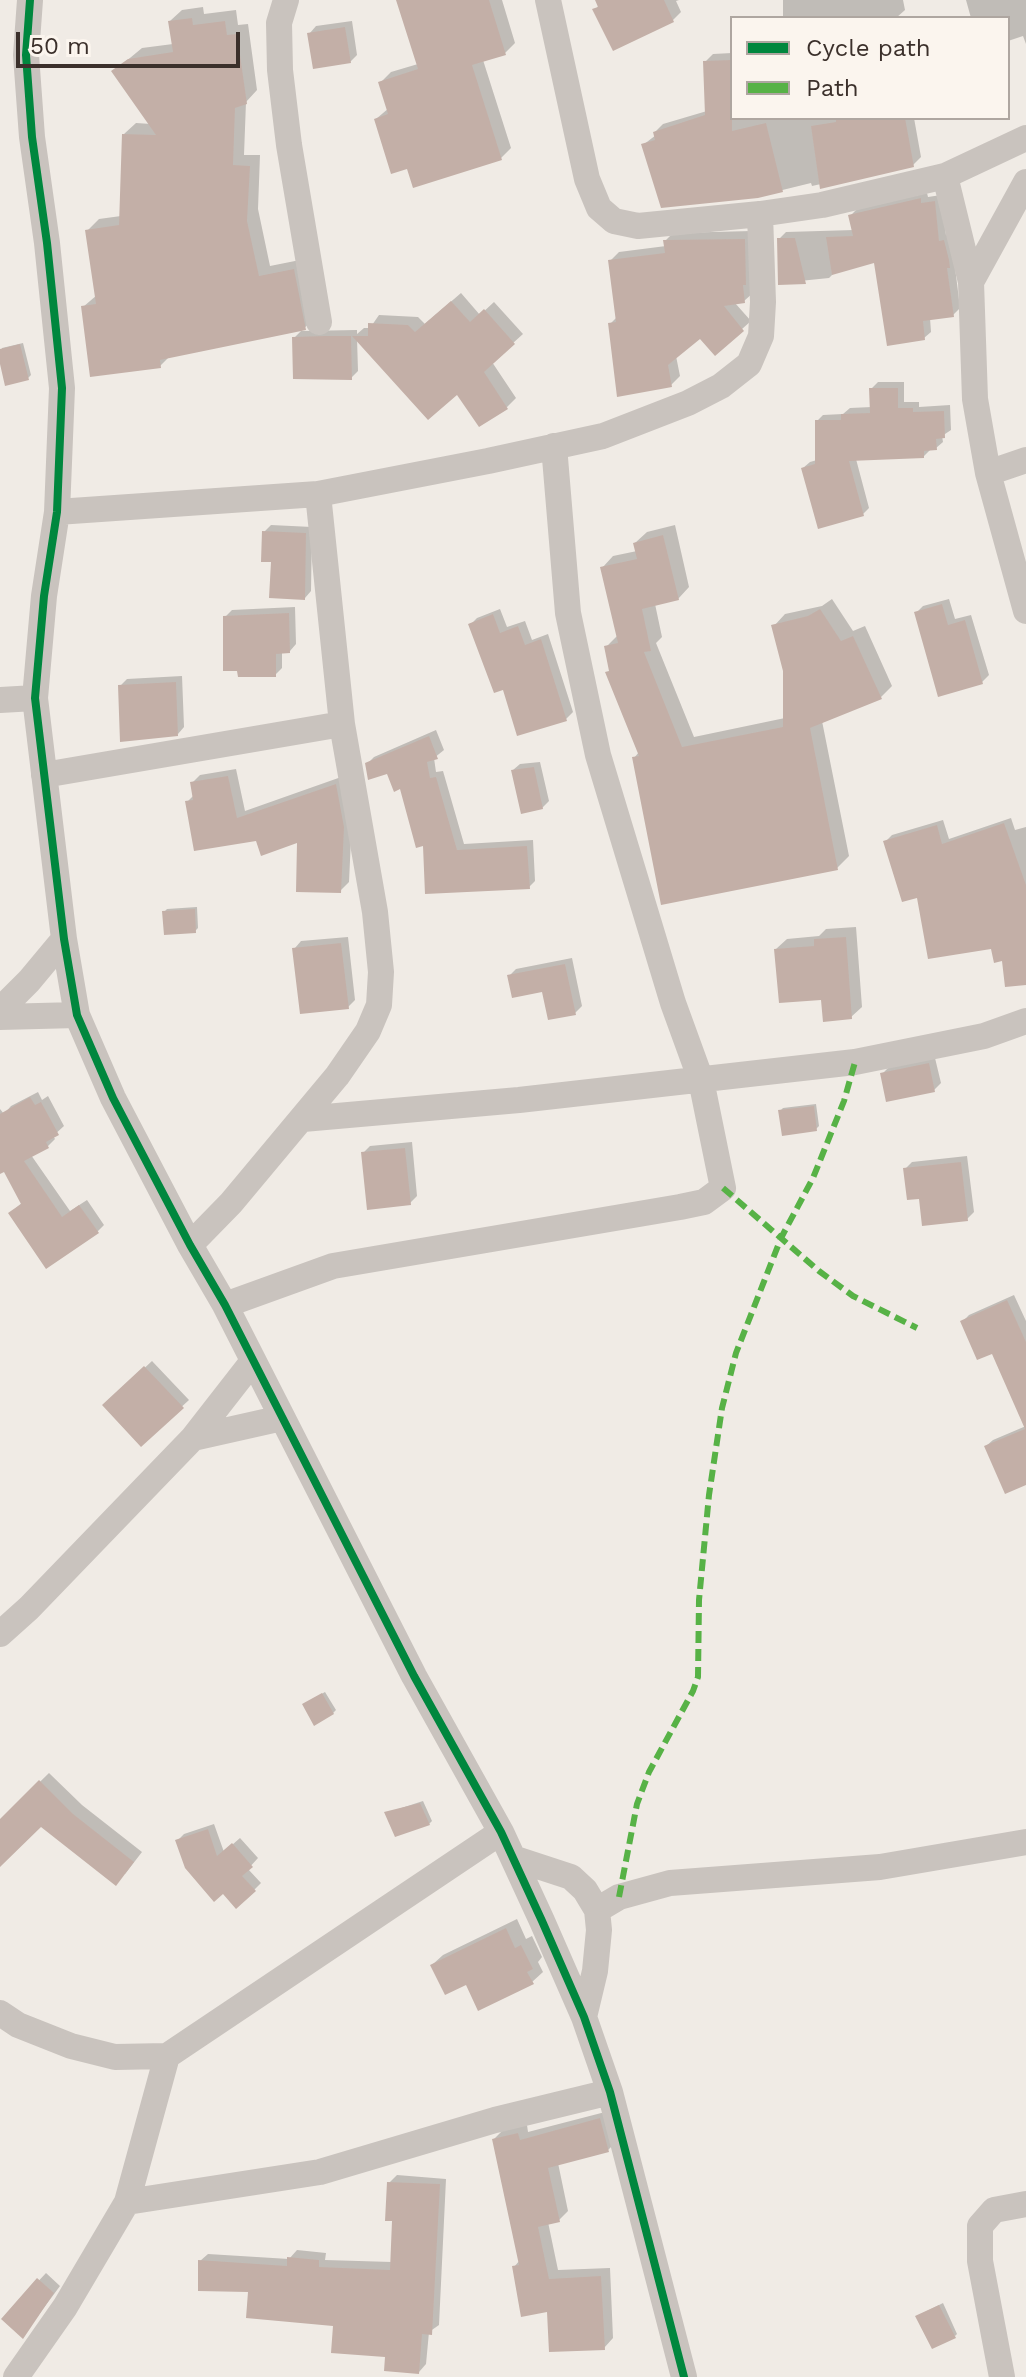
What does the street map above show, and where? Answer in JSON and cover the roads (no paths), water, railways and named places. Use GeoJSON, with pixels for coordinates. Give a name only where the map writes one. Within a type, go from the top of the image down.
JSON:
{"type":"FeatureCollection","features":[{"type":"Feature","properties":{"kind":"street"},"geometry":{"type":"LineString","coordinates":[[30,0],[26,55],[32,137],[62,388],[57,512],[44,596],[35,698],[64,939],[77,1015],[113,1098],[225,1305],[414,1676],[501,1832],[584,2017],[610,2092],[684,2377]]}},
{"type":"Feature","properties":{"kind":"street"},"geometry":{"type":"LineString","coordinates":[[286,0],[279,23],[280,70],[289,145],[319,322]]}},
{"type":"Feature","properties":{"kind":"street"},"geometry":{"type":"LineString","coordinates":[[548,0],[587,179],[599,208],[614,221],[638,226],[760,214],[836,202],[945,176],[1026,138]]}},
{"type":"Feature","properties":{"kind":"street"},"geometry":{"type":"LineString","coordinates":[[945,176],[971,282],[975,399],[988,473],[1026,611]]}},
{"type":"Feature","properties":{"kind":"street"},"geometry":{"type":"LineString","coordinates":[[971,282],[1026,182]]}},
{"type":"Feature","properties":{"kind":"street"},"geometry":{"type":"LineString","coordinates":[[57,512],[318,494],[603,436],[688,403],[721,386],[749,364],[761,336],[760,214]]}},
{"type":"Feature","properties":{"kind":"street"},"geometry":{"type":"LineString","coordinates":[[225,1305],[333,1266],[704,1202],[723,1188],[701,1080],[673,1003],[598,755],[568,613],[554,446]]}},
{"type":"Feature","properties":{"kind":"street"},"geometry":{"type":"LineString","coordinates":[[988,473],[1026,460]]}},
{"type":"Feature","properties":{"kind":"street"},"geometry":{"type":"LineString","coordinates":[[190,1245],[231,1203],[303,1119],[368,1031],[379,1005],[381,972],[375,912],[342,724],[318,494]]}},
{"type":"Feature","properties":{"kind":"street"},"geometry":{"type":"LineString","coordinates":[[0,700],[35,698]]}},
{"type":"Feature","properties":{"kind":"street"},"geometry":{"type":"LineString","coordinates":[[44,775],[342,724]]}},
{"type":"Feature","properties":{"kind":"street"},"geometry":{"type":"LineString","coordinates":[[0,1010],[64,939]]}},
{"type":"Feature","properties":{"kind":"street"},"geometry":{"type":"LineString","coordinates":[[0,1017],[77,1015]]}},
{"type":"Feature","properties":{"kind":"street"},"geometry":{"type":"LineString","coordinates":[[303,1119],[519,1100],[855,1062],[984,1036],[1026,1021]]}},
{"type":"Feature","properties":{"kind":"street"},"geometry":{"type":"LineString","coordinates":[[0,1634],[40,1597],[193,1438],[253,1361]]}},
{"type":"Feature","properties":{"kind":"street"},"geometry":{"type":"LineString","coordinates":[[193,1438],[282,1418]]}},
{"type":"Feature","properties":{"kind":"street"},"geometry":{"type":"LineString","coordinates":[[0,2013],[18,2025],[71,2046],[115,2057],[167,2056],[501,1832]]}},
{"type":"Feature","properties":{"kind":"street"},"geometry":{"type":"LineString","coordinates":[[597,1910],[619,1897],[670,1883],[880,1867],[1026,1842]]}},
{"type":"Feature","properties":{"kind":"street"},"geometry":{"type":"LineString","coordinates":[[513,1858],[571,1877],[585,1890],[597,1910],[599,1930],[595,1971],[584,2017]]}},
{"type":"Feature","properties":{"kind":"street"},"geometry":{"type":"LineString","coordinates":[[16,2377],[65,2307],[127,2202],[167,2056]]}},
{"type":"Feature","properties":{"kind":"street"},"geometry":{"type":"LineString","coordinates":[[127,2202],[320,2172],[495,2120],[610,2092]]}},
{"type":"Feature","properties":{"kind":"street"},"geometry":{"type":"LineString","coordinates":[[1002,2377],[980,2261],[980,2226],[994,2210],[1026,2204]]}}]}
